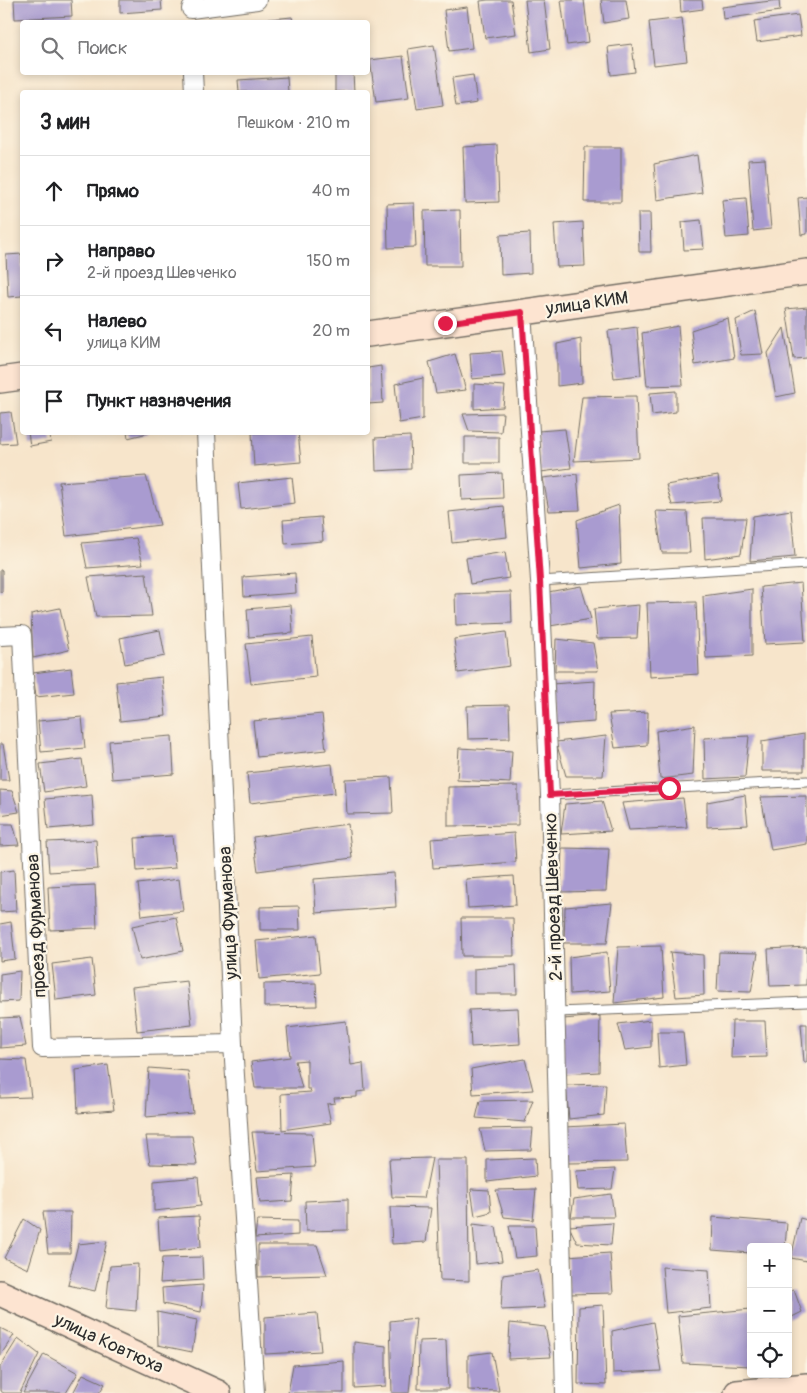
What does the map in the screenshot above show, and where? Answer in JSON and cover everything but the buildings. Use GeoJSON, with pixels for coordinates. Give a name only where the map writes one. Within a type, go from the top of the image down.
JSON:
{"type":"FeatureCollection","features":[{"type":"Feature","properties":{"kind":"street"},"geometry":{"type":"LineString","coordinates":[[191,10],[257,0]]}},
{"type":"Feature","properties":{"kind":"street"},"geometry":{"type":"LineString","coordinates":[[193,75],[194,90]]}},
{"type":"Feature","properties":{"kind":"street","name":"улица КИМ"},"geometry":{"type":"LineString","coordinates":[[370,334],[807,272]]}},
{"type":"Feature","properties":{"kind":"street","name":"2-й проезд Шевченко"},"geometry":{"type":"LineString","coordinates":[[522,312],[540,581],[550,795],[557,1012],[565,1393]]}},
{"type":"Feature","properties":{"kind":"street"},"geometry":{"type":"LineString","coordinates":[[0,380],[20,377]]}},
{"type":"Feature","properties":{"kind":"street","name":"улица Фурманова"},"geometry":{"type":"LineString","coordinates":[[206,435],[234,1044],[255,1393]]}},
{"type":"Feature","properties":{"kind":"street","name":"проезд Фурманова"},"geometry":{"type":"LineString","coordinates":[[0,636],[22,635],[42,1048],[234,1044]]}},
{"type":"Feature","properties":{"kind":"street","name":"улица Ковтюха"},"geometry":{"type":"LineString","coordinates":[[0,1293],[218,1393]]}},
{"type":"Feature","properties":{"kind":"street"},"geometry":{"type":"LineString","coordinates":[[737,1393],[807,1386]]}},
{"type":"Feature","properties":{"kind":"lane"},"geometry":{"type":"LineString","coordinates":[[540,581],[807,564]]}},
{"type":"Feature","properties":{"kind":"lane"},"geometry":{"type":"LineString","coordinates":[[550,795],[807,781]]}},
{"type":"Feature","properties":{"kind":"lane"},"geometry":{"type":"LineString","coordinates":[[557,1012],[807,1002]]}},
{"type":"Feature","properties":{"kind":"route"},"geometry":{"type":"LineString","coordinates":[[445,323],[522,312],[540,581],[550,795],[669,788]]}}]}
